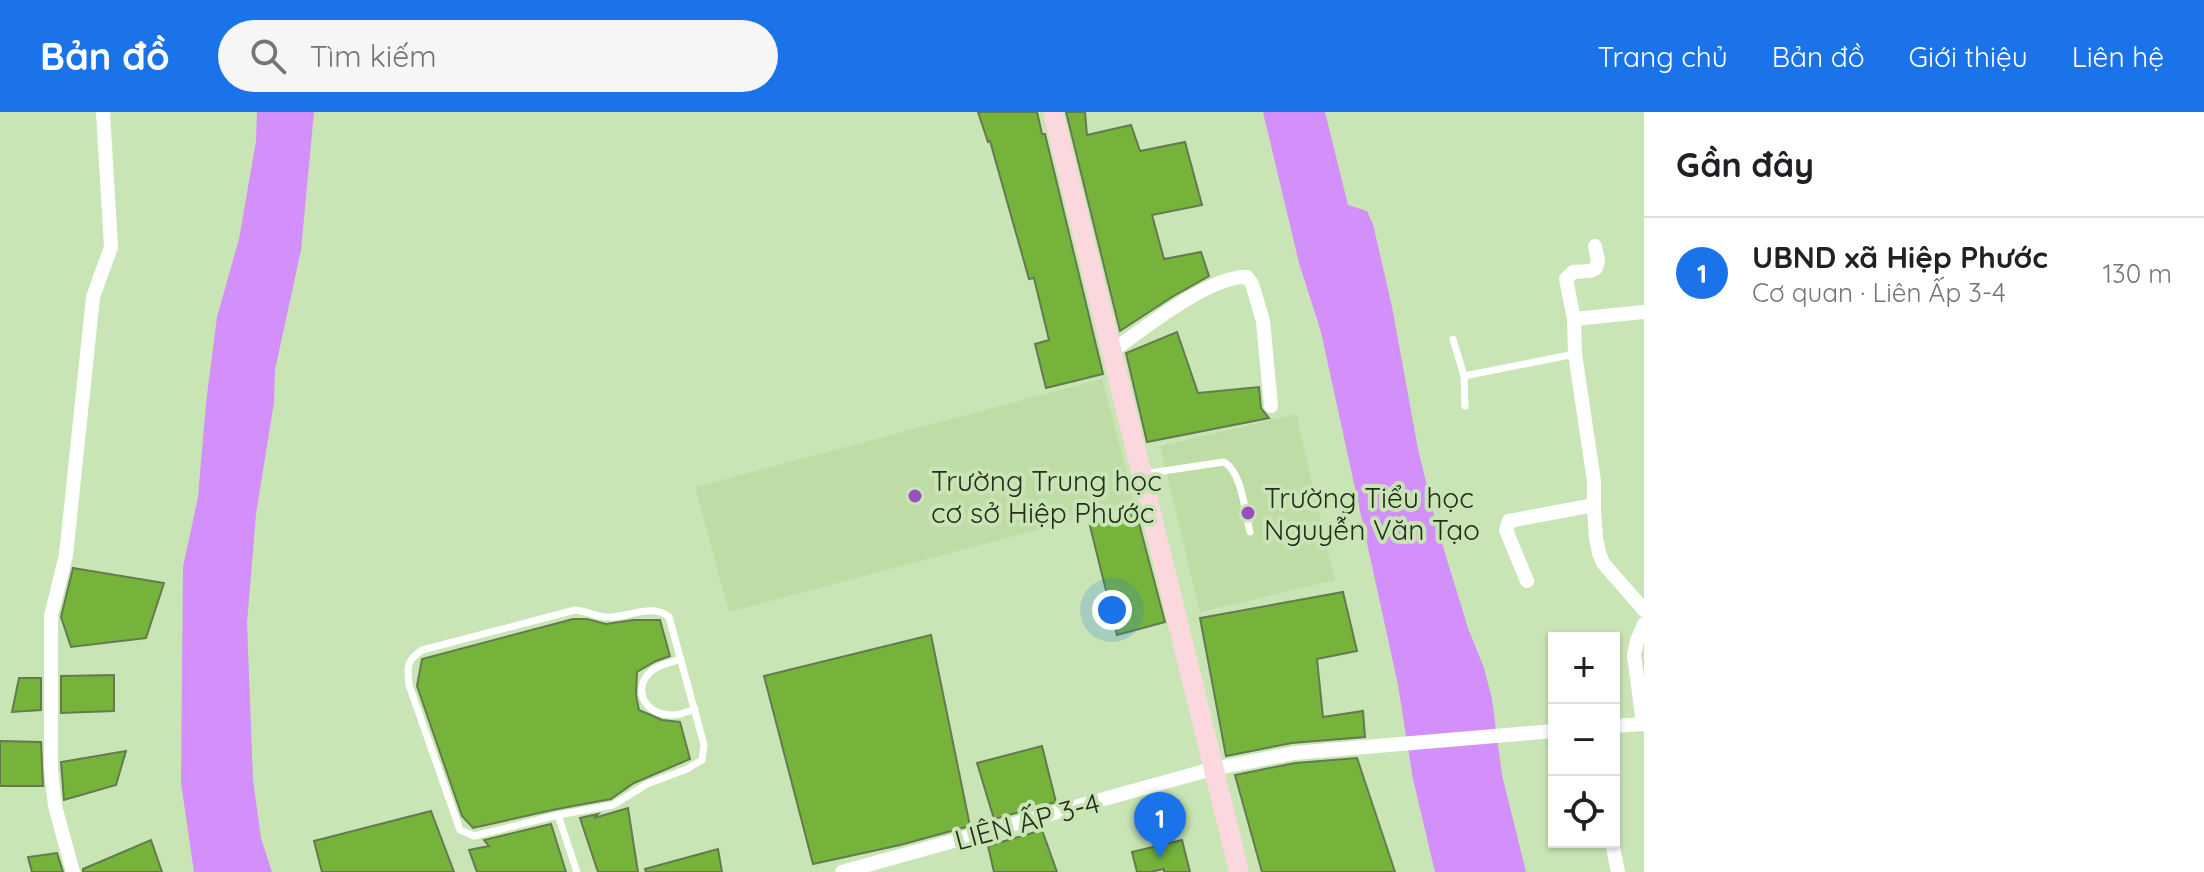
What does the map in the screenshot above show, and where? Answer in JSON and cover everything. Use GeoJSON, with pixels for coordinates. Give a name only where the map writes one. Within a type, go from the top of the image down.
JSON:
{"type":"FeatureCollection","features":[{"type":"Feature","properties":{"kind":"main road"},"geometry":{"type":"LineString","coordinates":[[1053,112],[1239,872]]}},
{"type":"Feature","properties":{"kind":"street"},"geometry":{"type":"LineString","coordinates":[[73,872],[55,806],[51,769],[51,616],[66,555],[93,297],[111,247],[103,112]]}},
{"type":"Feature","properties":{"kind":"street"},"geometry":{"type":"LineString","coordinates":[[1595,246],[1596,268],[1573,272],[1566,279],[1574,319],[1575,354],[1594,481],[1596,538],[1603,563],[1644,610]]}},
{"type":"Feature","properties":{"kind":"street"},"geometry":{"type":"LineString","coordinates":[[1111,352],[1187,298],[1236,276],[1247,277],[1263,321],[1271,406]]}},
{"type":"Feature","properties":{"kind":"street"},"geometry":{"type":"LineString","coordinates":[[1574,319],[1644,312]]}},
{"type":"Feature","properties":{"kind":"street"},"geometry":{"type":"LineString","coordinates":[[1527,581],[1506,530],[1509,521],[1594,505]]}},
{"type":"Feature","properties":{"kind":"street"},"geometry":{"type":"LineString","coordinates":[[1620,726],[1643,724],[1634,655],[1644,624]]}},
{"type":"Feature","properties":{"kind":"street","name":"LIÊN ẤP 3-4"},"geometry":{"type":"LineString","coordinates":[[842,872],[1212,769],[1294,753],[1548,732]]}},
{"type":"Feature","properties":{"kind":"street"},"geometry":{"type":"LineString","coordinates":[[1613,848],[1618,872]]}},
{"type":"Feature","properties":{"kind":"lane"},"geometry":{"type":"LineString","coordinates":[[1453,339],[1464,376],[1465,406]]}},
{"type":"Feature","properties":{"kind":"lane"},"geometry":{"type":"LineString","coordinates":[[1464,376],[1575,354]]}},
{"type":"Feature","properties":{"kind":"lane"},"geometry":{"type":"LineString","coordinates":[[1141,474],[1224,462],[1232,467],[1237,476],[1250,532]]}},
{"type":"Feature","properties":{"kind":"lane"},"geometry":{"type":"LineString","coordinates":[[575,610],[589,611],[607,618],[652,610],[669,617],[695,709],[704,745],[702,760],[687,769],[658,778],[613,805],[474,836],[460,830],[409,685],[407,667],[413,656],[422,650],[575,610]]}},
{"type":"Feature","properties":{"kind":"lane"},"geometry":{"type":"LineString","coordinates":[[681,659],[655,668],[646,677],[642,689],[643,701],[650,710],[664,714],[678,715],[695,709]]}},
{"type":"Feature","properties":{"kind":"lane"},"geometry":{"type":"LineString","coordinates":[[558,815],[577,872]]}},
{"type":"Feature","properties":{"kind":"shaded area"},"geometry":{"type":"Polygon","coordinates":[[[257,112],[314,112],[301,250],[275,370],[274,402],[256,514],[247,623],[253,780],[261,838],[272,872],[194,872],[181,783],[183,567],[198,497],[217,317],[239,239],[256,141],[257,112]]]}},
{"type":"Feature","properties":{"kind":"shaded area"},"geometry":{"type":"Polygon","coordinates":[[[1263,112],[1325,112],[1348,205],[1367,211],[1373,224],[1418,449],[1437,527],[1492,699],[1502,775],[1526,872],[1435,872],[1413,779],[1398,685],[1321,332],[1299,263],[1263,112]]]}},
{"type":"Feature","properties":{"kind":"shaded area","name":"Trường Trung học cơ sở Hiệp Phước"},"geometry":{"type":"Polygon","coordinates":[[[1102,379],[1135,504],[729,612],[695,487],[1102,379]]]}},
{"type":"Feature","properties":{"kind":"shaded area","name":"Trường Tiểu học Nguyễn Văn Tạo"},"geometry":{"type":"Polygon","coordinates":[[[1296,414],[1335,580],[1200,612],[1160,446],[1296,414]]]}},
{"type":"Feature","properties":{"kind":"building"},"geometry":{"type":"Polygon","coordinates":[[[978,112],[1037,112],[1103,374],[1046,388],[1035,344],[1049,340],[1034,278],[1029,279],[990,141],[978,112]]]}},
{"type":"Feature","properties":{"kind":"building"},"geometry":{"type":"Polygon","coordinates":[[[1066,112],[1085,112],[1087,135],[1131,125],[1140,151],[1185,142],[1202,205],[1152,215],[1164,259],[1201,252],[1209,276],[1120,331],[1066,112]]]}},
{"type":"Feature","properties":{"kind":"building"},"geometry":{"type":"Polygon","coordinates":[[[1177,332],[1198,393],[1259,387],[1261,408],[1269,418],[1147,442],[1126,353],[1177,332]]]}},
{"type":"Feature","properties":{"kind":"building"},"geometry":{"type":"Polygon","coordinates":[[[1136,512],[1165,622],[1117,635],[1090,526],[1136,512]]]}},
{"type":"Feature","properties":{"kind":"building"},"geometry":{"type":"Polygon","coordinates":[[[73,568],[164,583],[146,638],[71,647],[61,617],[73,568]]]}},
{"type":"Feature","properties":{"kind":"building"},"geometry":{"type":"Polygon","coordinates":[[[1343,592],[1357,651],[1317,659],[1323,717],[1363,711],[1365,737],[1292,743],[1226,756],[1200,618],[1343,592]]]}},
{"type":"Feature","properties":{"kind":"building"},"geometry":{"type":"Polygon","coordinates":[[[573,619],[606,624],[660,620],[670,656],[637,672],[639,710],[662,720],[680,722],[690,759],[634,783],[611,799],[473,828],[462,816],[417,686],[422,659],[573,619]]]}},
{"type":"Feature","properties":{"kind":"building"},"geometry":{"type":"Polygon","coordinates":[[[931,635],[970,826],[813,864],[764,676],[931,635]]]}},
{"type":"Feature","properties":{"kind":"building"},"geometry":{"type":"Polygon","coordinates":[[[114,675],[114,711],[61,713],[61,676],[114,675]]]}},
{"type":"Feature","properties":{"kind":"building"},"geometry":{"type":"Polygon","coordinates":[[[19,678],[41,678],[41,710],[12,712],[19,678]]]}},
{"type":"Feature","properties":{"kind":"building"},"geometry":{"type":"Polygon","coordinates":[[[0,741],[41,742],[43,786],[0,786],[0,741]]]}},
{"type":"Feature","properties":{"kind":"building"},"geometry":{"type":"Polygon","coordinates":[[[1042,746],[1056,802],[994,819],[977,763],[1042,746]]]}},
{"type":"Feature","properties":{"kind":"building"},"geometry":{"type":"Polygon","coordinates":[[[126,751],[116,785],[64,800],[61,762],[126,751]]]}},
{"type":"Feature","properties":{"kind":"building"},"geometry":{"type":"Polygon","coordinates":[[[1357,758],[1395,872],[1262,872],[1235,775],[1295,763],[1357,758]]]}},
{"type":"Feature","properties":{"kind":"building"},"geometry":{"type":"Polygon","coordinates":[[[628,808],[638,872],[598,872],[580,818],[598,814],[594,818],[628,808]]]}},
{"type":"Feature","properties":{"kind":"building"},"geometry":{"type":"Polygon","coordinates":[[[431,811],[454,872],[322,872],[314,841],[431,811]]]}},
{"type":"Feature","properties":{"kind":"building"},"geometry":{"type":"Polygon","coordinates":[[[551,824],[566,872],[477,872],[469,850],[489,846],[484,840],[551,824]]]}},
{"type":"Feature","properties":{"kind":"building"},"geometry":{"type":"Polygon","coordinates":[[[1042,830],[1057,872],[994,872],[988,846],[1042,830]]]}},
{"type":"Feature","properties":{"kind":"building"},"geometry":{"type":"Polygon","coordinates":[[[151,840],[162,872],[83,872],[83,869],[151,840]]]}},
{"type":"Feature","properties":{"kind":"building"},"geometry":{"type":"Polygon","coordinates":[[[1182,840],[1190,872],[1164,872],[1164,869],[1137,872],[1132,852],[1182,840]]]}},
{"type":"Feature","properties":{"kind":"building"},"geometry":{"type":"Polygon","coordinates":[[[718,849],[722,872],[646,872],[645,869],[718,849]]]}},
{"type":"Feature","properties":{"kind":"building"},"geometry":{"type":"Polygon","coordinates":[[[57,853],[63,872],[32,872],[28,857],[57,853]]]}},
{"type":"Feature","properties":{"kind":"place","name":"Trường Trung học cơ sở Hiệp Phước"},"geometry":{"type":"Point","coordinates":[915,496]}},
{"type":"Feature","properties":{"kind":"place","name":"Trường Tiểu học Nguyễn Văn Tạo"},"geometry":{"type":"Point","coordinates":[1248,513]}},
{"type":"Feature","properties":{"kind":"place","name":"UBND xã Hiệp Phước"},"geometry":{"type":"Point","coordinates":[1160,858]}}]}
